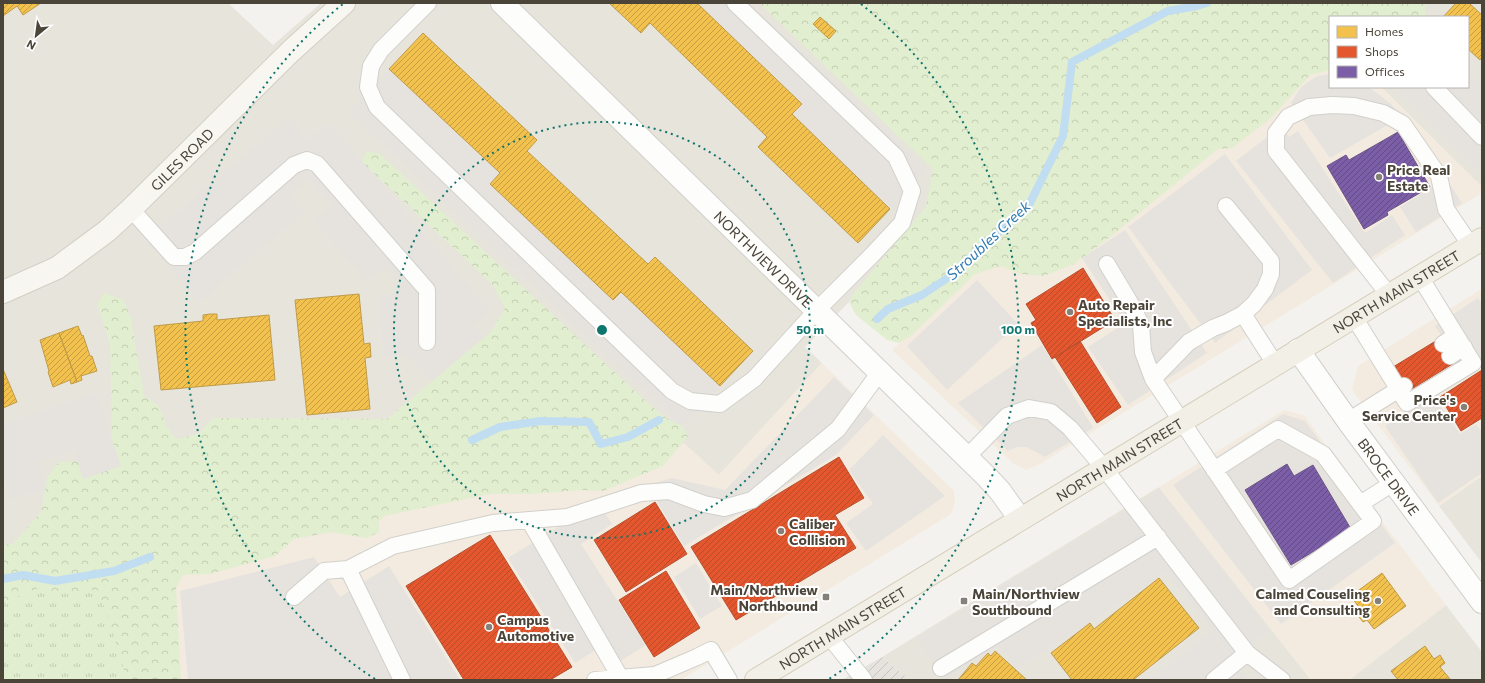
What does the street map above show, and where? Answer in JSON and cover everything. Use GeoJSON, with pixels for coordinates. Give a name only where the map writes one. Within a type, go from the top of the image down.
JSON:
{"type":"FeatureCollection","features":[{"type":"Feature","properties":{"kind":"main road","name":"NORTH MAIN STREET"},"geometry":{"type":"LineString","coordinates":[[756,680],[1476,243]]}},
{"type":"Feature","properties":{"kind":"street","name":"GILES ROAD"},"geometry":{"type":"LineString","coordinates":[[3,292],[57,268],[107,231],[291,51],[344,3]]}},
{"type":"Feature","properties":{"kind":"street","name":"NORTHVIEW DRIVE"},"geometry":{"type":"LineString","coordinates":[[502,3],[967,457],[1000,491],[1020,519]]}},
{"type":"Feature","properties":{"kind":"street","name":"BROCE DRIVE"},"geometry":{"type":"LineString","coordinates":[[1298,350],[1393,483],[1482,602]]}},
{"type":"Feature","properties":{"kind":"lane"},"geometry":{"type":"LineString","coordinates":[[428,3],[381,50],[371,66],[368,87],[377,107],[672,391],[690,401],[720,404],[754,379],[817,310],[902,223],[912,191],[896,157],[735,3]]}},
{"type":"Feature","properties":{"kind":"lane"},"geometry":{"type":"LineString","coordinates":[[1435,88],[1482,137]]}},
{"type":"Feature","properties":{"kind":"lane"},"geometry":{"type":"LineString","coordinates":[[1389,295],[1276,151],[1276,133],[1288,117],[1309,107],[1332,105],[1354,106],[1383,113],[1403,124],[1438,176],[1446,209],[1476,243]]}},
{"type":"Feature","properties":{"kind":"lane"},"geometry":{"type":"LineString","coordinates":[[131,209],[174,257],[185,257],[195,252],[294,165],[307,160],[318,164],[427,290],[427,342]]}},
{"type":"Feature","properties":{"kind":"lane"},"geometry":{"type":"LineString","coordinates":[[1153,379],[1189,342],[1213,328],[1243,314],[1254,304],[1265,289],[1271,274],[1271,261],[1226,206]]}},
{"type":"Feature","properties":{"kind":"lane"},"geometry":{"type":"LineString","coordinates":[[1107,264],[1132,306],[1141,325],[1143,352],[1153,379],[1181,421],[1288,580],[1373,521],[1323,454],[1278,430],[1214,470]]}},
{"type":"Feature","properties":{"kind":"lane"},"geometry":{"type":"LineString","coordinates":[[1354,316],[1397,381],[1407,403],[1473,363],[1420,277]]}},
{"type":"Feature","properties":{"kind":"lane"},"geometry":{"type":"LineString","coordinates":[[1243,314],[1275,364]]}},
{"type":"Feature","properties":{"kind":"lane"},"geometry":{"type":"LineString","coordinates":[[1446,350],[1460,341]]}},
{"type":"Feature","properties":{"kind":"lane"},"geometry":{"type":"LineString","coordinates":[[294,598],[324,571],[348,569],[393,546],[493,523],[567,517],[641,493],[669,491],[704,504],[724,508],[752,500],[838,429],[880,372]]}},
{"type":"Feature","properties":{"kind":"lane"},"geometry":{"type":"LineString","coordinates":[[1348,421],[1397,381]]}},
{"type":"Feature","properties":{"kind":"lane"},"geometry":{"type":"LineString","coordinates":[[967,457],[1007,416],[1029,408],[1051,412],[1070,428],[1104,468],[1247,653],[1282,680]]}},
{"type":"Feature","properties":{"kind":"lane"},"geometry":{"type":"LineString","coordinates":[[1360,504],[1393,483]]}},
{"type":"Feature","properties":{"kind":"lane"},"geometry":{"type":"LineString","coordinates":[[529,520],[620,677]]}},
{"type":"Feature","properties":{"kind":"lane"},"geometry":{"type":"LineString","coordinates":[[941,668],[1158,537]]}},
{"type":"Feature","properties":{"kind":"lane"},"geometry":{"type":"LineString","coordinates":[[348,569],[402,680]]}},
{"type":"Feature","properties":{"kind":"lane"},"geometry":{"type":"LineString","coordinates":[[829,636],[864,680]]}},
{"type":"Feature","properties":{"kind":"lane"},"geometry":{"type":"LineString","coordinates":[[595,680],[655,675],[711,650],[729,680]]}},
{"type":"Feature","properties":{"kind":"lane"},"geometry":{"type":"LineString","coordinates":[[1214,680],[1247,653]]}},
{"type":"Feature","properties":{"kind":"shaded area"},"geometry":{"type":"Polygon","coordinates":[[[3,3],[228,3],[273,45],[321,3],[887,3],[960,181],[848,303],[805,347],[822,363],[719,475],[3,553],[3,3]]]}},
{"type":"Feature","properties":{"kind":"shaded area"},"geometry":{"type":"Polygon","coordinates":[[[697,3],[750,3],[927,170],[890,209],[792,114],[802,104],[697,3]]]}},
{"type":"Feature","properties":{"kind":"shaded area"},"geometry":{"type":"Polygon","coordinates":[[[1295,3],[1482,3],[1482,187],[1382,88],[1469,88],[1469,16],[1329,17],[1295,3]]]}},
{"type":"Feature","properties":{"kind":"shaded area"},"geometry":{"type":"Polygon","coordinates":[[[1329,46],[1329,88],[1382,88],[1482,187],[1482,193],[1040,464],[1026,470],[1014,464],[892,350],[1011,232],[1329,46]]]}},
{"type":"Feature","properties":{"kind":"shaded area"},"geometry":{"type":"Polygon","coordinates":[[[389,69],[500,173],[490,185],[613,300],[621,292],[720,386],[682,426],[348,112],[389,69]]]}},
{"type":"Feature","properties":{"kind":"shaded area"},"geometry":{"type":"Polygon","coordinates":[[[1469,73],[1482,86],[1482,176],[1396,88],[1469,88],[1469,73]]]}},
{"type":"Feature","properties":{"kind":"shaded area"},"geometry":{"type":"Polygon","coordinates":[[[1329,74],[1329,88],[1370,88],[1391,104],[1402,117],[1330,158],[1291,103],[1301,87],[1317,76],[1329,74]]]}},
{"type":"Feature","properties":{"kind":"shaded area"},"geometry":{"type":"Polygon","coordinates":[[[289,117],[308,140],[329,123],[490,311],[473,326],[483,337],[432,380],[407,355],[384,357],[378,297],[397,293],[400,285],[385,267],[367,282],[314,221],[332,205],[309,179],[290,195],[304,212],[199,302],[145,240],[289,117]]]}},
{"type":"Feature","properties":{"kind":"shaded area"},"geometry":{"type":"Polygon","coordinates":[[[1281,126],[1289,137],[1298,131],[1365,233],[1392,215],[1405,235],[1333,283],[1236,161],[1281,126]]]}},
{"type":"Feature","properties":{"kind":"shaded area"},"geometry":{"type":"Polygon","coordinates":[[[1225,154],[1312,270],[1215,343],[1128,227],[1225,154]]]}},
{"type":"Feature","properties":{"kind":"shaded area"},"geometry":{"type":"Polygon","coordinates":[[[1446,178],[1462,203],[1416,232],[1400,207],[1446,178]]]}},
{"type":"Feature","properties":{"kind":"shaded area"},"geometry":{"type":"Polygon","coordinates":[[[1125,230],[1207,353],[1128,405],[1088,347],[1125,323],[1082,258],[1125,230]]]}},
{"type":"Feature","properties":{"kind":"shaded area"},"geometry":{"type":"Polygon","coordinates":[[[977,280],[1018,324],[947,390],[907,346],[977,280]]]}},
{"type":"Feature","properties":{"kind":"shaded area"},"geometry":{"type":"Polygon","coordinates":[[[1480,290],[1482,293],[1482,476],[1439,506],[1352,390],[1358,366],[1480,290]]]}},
{"type":"Feature","properties":{"kind":"shaded area"},"geometry":{"type":"Polygon","coordinates":[[[1478,298],[1482,304],[1482,364],[1466,374],[1435,326],[1478,298]]]}},
{"type":"Feature","properties":{"kind":"shaded area"},"geometry":{"type":"Polygon","coordinates":[[[1042,345],[1094,429],[1093,428],[1045,457],[1026,447],[1017,447],[1008,451],[958,403],[1042,345]]]}},
{"type":"Feature","properties":{"kind":"shaded area"},"geometry":{"type":"Polygon","coordinates":[[[822,363],[954,491],[955,503],[951,514],[681,680],[160,680],[154,528],[684,443],[719,475],[822,363]]]}},
{"type":"Feature","properties":{"kind":"shaded area"},"geometry":{"type":"Polygon","coordinates":[[[834,377],[874,415],[836,455],[684,546],[647,485],[672,478],[725,490],[834,377]]]}},
{"type":"Feature","properties":{"kind":"shaded area"},"geometry":{"type":"Polygon","coordinates":[[[96,393],[121,466],[83,479],[74,450],[37,462],[45,489],[11,499],[3,473],[3,424],[96,393]]]}},
{"type":"Feature","properties":{"kind":"shaded area"},"geometry":{"type":"Polygon","coordinates":[[[1432,394],[1460,434],[1476,424],[1482,432],[1482,473],[1438,503],[1385,426],[1432,394]]]}},
{"type":"Feature","properties":{"kind":"shaded area"},"geometry":{"type":"Polygon","coordinates":[[[1284,410],[1305,416],[1345,473],[1446,605],[1349,680],[1311,680],[1159,487],[1284,410]]]}},
{"type":"Feature","properties":{"kind":"shaded area"},"geometry":{"type":"Polygon","coordinates":[[[1283,414],[1305,421],[1395,543],[1281,624],[1173,485],[1283,414]],[[1287,465],[1245,490],[1291,565],[1351,529],[1313,465],[1294,476],[1287,465]]]}},
{"type":"Feature","properties":{"kind":"shaded area"},"geometry":{"type":"Polygon","coordinates":[[[883,435],[945,496],[866,551],[846,523],[873,504],[849,470],[883,435]]]}},
{"type":"Feature","properties":{"kind":"shaded area"},"geometry":{"type":"Polygon","coordinates":[[[1482,476],[1482,563],[1439,506],[1482,476]]]}},
{"type":"Feature","properties":{"kind":"shaded area"},"geometry":{"type":"Polygon","coordinates":[[[1159,487],[1311,680],[910,680],[882,657],[1159,487]]]}},
{"type":"Feature","properties":{"kind":"shaded area"},"geometry":{"type":"Polygon","coordinates":[[[1160,490],[1269,631],[1233,658],[1167,572],[1017,669],[1000,644],[944,680],[917,638],[1160,490]]]}},
{"type":"Feature","properties":{"kind":"shaded area"},"geometry":{"type":"Polygon","coordinates":[[[598,502],[612,524],[581,544],[646,645],[619,662],[607,643],[575,663],[508,558],[598,502]]]}},
{"type":"Feature","properties":{"kind":"shaded area"},"geometry":{"type":"Polygon","coordinates":[[[314,557],[340,597],[389,566],[460,680],[188,680],[180,591],[314,557]]]}},
{"type":"Feature","properties":{"kind":"shaded area"},"geometry":{"type":"Polygon","coordinates":[[[696,563],[722,606],[700,619],[674,577],[696,563]]]}},
{"type":"Feature","properties":{"kind":"shaded area"},"geometry":{"type":"Polygon","coordinates":[[[1446,605],[1482,652],[1482,680],[1349,680],[1446,605]]]}},
{"type":"Feature","properties":{"kind":"shaded area"},"geometry":{"type":"Polygon","coordinates":[[[1210,633],[1248,680],[1151,680],[1210,633]]]}},
{"type":"Feature","properties":{"kind":"shaded area"},"geometry":{"type":"Polygon","coordinates":[[[882,657],[910,680],[842,680],[882,657]]]}},
{"type":"Feature","properties":{"kind":"green space"},"geometry":{"type":"Polygon","coordinates":[[[759,3],[1426,3],[1425,16],[1329,16],[1329,70],[1310,75],[1270,119],[1232,148],[1218,149],[1110,237],[1074,264],[1044,276],[1020,274],[1001,266],[975,274],[912,335],[899,343],[887,340],[856,315],[849,302],[854,293],[926,207],[933,169],[759,3]],[[820,17],[813,24],[829,39],[836,31],[820,17]]]}},
{"type":"Feature","properties":{"kind":"green space"},"geometry":{"type":"Polygon","coordinates":[[[367,151],[380,154],[651,406],[669,420],[682,426],[688,436],[663,466],[603,491],[582,490],[530,494],[490,494],[384,516],[379,522],[379,532],[367,538],[331,532],[294,539],[275,556],[210,574],[183,575],[176,588],[181,680],[127,680],[108,617],[97,589],[72,595],[38,588],[3,603],[3,545],[13,544],[41,512],[48,476],[59,462],[79,461],[98,474],[110,463],[112,446],[110,343],[97,304],[104,293],[123,300],[131,318],[144,396],[158,405],[167,427],[176,439],[198,434],[213,418],[387,419],[491,332],[505,308],[492,284],[362,162],[367,151]]]}},
{"type":"Feature","properties":{"kind":"green space"},"geometry":{"type":"Polygon","coordinates":[[[154,528],[160,680],[3,680],[3,553],[154,528]]]}},
{"type":"Feature","properties":{"kind":"building: Homes"},"geometry":{"type":"Polygon","coordinates":[[[3,3],[41,3],[23,15],[17,6],[3,16],[3,3]]]}},
{"type":"Feature","properties":{"kind":"building: Homes"},"geometry":{"type":"Polygon","coordinates":[[[609,3],[697,3],[802,104],[792,114],[890,209],[858,243],[758,147],[767,137],[650,23],[641,33],[609,3]]]}},
{"type":"Feature","properties":{"kind":"building: Homes"},"geometry":{"type":"Polygon","coordinates":[[[1456,3],[1469,3],[1482,15],[1482,57],[1480,60],[1469,50],[1469,16],[1444,16],[1456,3]]]}},
{"type":"Feature","properties":{"kind":"building: Homes"},"geometry":{"type":"Polygon","coordinates":[[[820,17],[836,31],[829,39],[813,24],[820,17]]]}},
{"type":"Feature","properties":{"kind":"building: Homes"},"geometry":{"type":"Polygon","coordinates":[[[423,33],[537,140],[527,151],[648,264],[655,257],[753,351],[720,386],[621,292],[613,300],[490,184],[500,173],[389,69],[423,33]]]}},
{"type":"Feature","properties":{"kind":"building: Homes"},"geometry":{"type":"Polygon","coordinates":[[[359,294],[364,344],[370,343],[371,357],[365,358],[370,409],[307,415],[295,300],[359,294]]]}},
{"type":"Feature","properties":{"kind":"building: Homes"},"geometry":{"type":"Polygon","coordinates":[[[217,314],[217,320],[269,315],[275,380],[161,390],[154,326],[203,321],[203,315],[217,314]]]}},
{"type":"Feature","properties":{"kind":"building: Homes"},"geometry":{"type":"Polygon","coordinates":[[[78,326],[82,336],[83,335],[90,356],[92,356],[97,371],[81,376],[82,380],[77,382],[59,333],[78,326]]]}},
{"type":"Feature","properties":{"kind":"building: Homes"},"geometry":{"type":"Polygon","coordinates":[[[59,333],[77,382],[71,384],[70,380],[53,387],[40,340],[59,333]]]}},
{"type":"Feature","properties":{"kind":"building: Homes"},"geometry":{"type":"Polygon","coordinates":[[[3,369],[17,402],[3,408],[3,369]]]}},
{"type":"Feature","properties":{"kind":"building: Homes","name":"Calmed Couseling and Consulting"},"geometry":{"type":"Polygon","coordinates":[[[1382,573],[1406,606],[1374,629],[1367,620],[1363,622],[1356,613],[1360,609],[1351,596],[1382,573]]]}},
{"type":"Feature","properties":{"kind":"building: Homes"},"geometry":{"type":"Polygon","coordinates":[[[1159,578],[1199,628],[1133,680],[1072,680],[1051,653],[1090,623],[1094,629],[1159,578]]]}},
{"type":"Feature","properties":{"kind":"building: Homes"},"geometry":{"type":"Polygon","coordinates":[[[1425,646],[1434,659],[1440,655],[1445,663],[1440,667],[1450,679],[1398,680],[1391,671],[1425,646]]]}},
{"type":"Feature","properties":{"kind":"building: Homes"},"geometry":{"type":"Polygon","coordinates":[[[995,651],[1027,680],[958,680],[972,663],[976,666],[988,653],[991,656],[995,651]]]}},
{"type":"Feature","properties":{"kind":"building: Shops","name":"Auto Repair Specialists, Inc"},"geometry":{"type":"Polygon","coordinates":[[[1083,268],[1115,320],[1052,359],[1031,323],[1036,320],[1026,304],[1083,268]]]}},
{"type":"Feature","properties":{"kind":"building: Shops"},"geometry":{"type":"Polygon","coordinates":[[[1439,339],[1454,363],[1407,392],[1393,367],[1439,339]]]}},
{"type":"Feature","properties":{"kind":"building: Shops"},"geometry":{"type":"Polygon","coordinates":[[[1080,341],[1121,407],[1097,423],[1055,357],[1080,341]]]}},
{"type":"Feature","properties":{"kind":"building: Shops","name":"Price's Service Center"},"geometry":{"type":"Polygon","coordinates":[[[1482,370],[1482,418],[1461,431],[1440,397],[1482,370]]]}},
{"type":"Feature","properties":{"kind":"building: Shops","name":"Caliber Collision"},"geometry":{"type":"Polygon","coordinates":[[[839,457],[864,498],[835,515],[856,548],[736,620],[691,547],[839,457]]]}},
{"type":"Feature","properties":{"kind":"building: Shops"},"geometry":{"type":"Polygon","coordinates":[[[655,502],[687,554],[626,592],[594,540],[655,502]]]}},
{"type":"Feature","properties":{"kind":"building: Shops","name":"Campus Automotive"},"geometry":{"type":"Polygon","coordinates":[[[490,535],[572,667],[550,680],[464,680],[406,586],[490,535]]]}},
{"type":"Feature","properties":{"kind":"building: Shops"},"geometry":{"type":"Polygon","coordinates":[[[666,571],[700,628],[654,657],[619,600],[666,571]]]}},
{"type":"Feature","properties":{"kind":"building: Offices","name":"Price Real Estate"},"geometry":{"type":"Polygon","coordinates":[[[1398,132],[1430,187],[1387,212],[1388,215],[1364,229],[1327,166],[1346,155],[1349,160],[1398,132]]]}},
{"type":"Feature","properties":{"kind":"building: Offices"},"geometry":{"type":"Polygon","coordinates":[[[1287,464],[1294,476],[1313,465],[1351,529],[1291,565],[1245,490],[1287,464]]]}},
{"type":"Feature","properties":{"kind":"waterway","name":"Stroubles Creek"},"geometry":{"type":"LineString","coordinates":[[877,319],[888,309],[922,295],[946,279],[1029,205],[1063,136],[1072,62],[1168,11],[1207,3]]}},
{"type":"Feature","properties":{"kind":"waterway","name":"Stroubles Creek"},"geometry":{"type":"LineString","coordinates":[[472,440],[500,427],[541,421],[589,422],[601,444],[628,437],[659,420]]}},
{"type":"Feature","properties":{"kind":"waterway","name":"Stroubles Creek"},"geometry":{"type":"LineString","coordinates":[[3,579],[23,575],[55,581],[114,571],[150,557]]}},
{"type":"Feature","properties":{"kind":"place","name":"Price Real Estate"},"geometry":{"type":"Point","coordinates":[1379,177]}},
{"type":"Feature","properties":{"kind":"place","name":"Auto Repair Specialists, Inc"},"geometry":{"type":"Point","coordinates":[1070,312]}},
{"type":"Feature","properties":{"kind":"place","name":"Price's Service Center"},"geometry":{"type":"Point","coordinates":[1464,407]}},
{"type":"Feature","properties":{"kind":"place","name":"Caliber Collision"},"geometry":{"type":"Point","coordinates":[781,531]}},
{"type":"Feature","properties":{"kind":"place","name":"Main/Northview Northbound"},"geometry":{"type":"Point","coordinates":[826,597]}},
{"type":"Feature","properties":{"kind":"place","name":"Main/Northview Southbound"},"geometry":{"type":"Point","coordinates":[964,601]}},
{"type":"Feature","properties":{"kind":"place","name":"Calmed Couseling and Consulting"},"geometry":{"type":"Point","coordinates":[1378,601]}},
{"type":"Feature","properties":{"kind":"place","name":"Campus Automotive"},"geometry":{"type":"Point","coordinates":[489,627]}}]}
